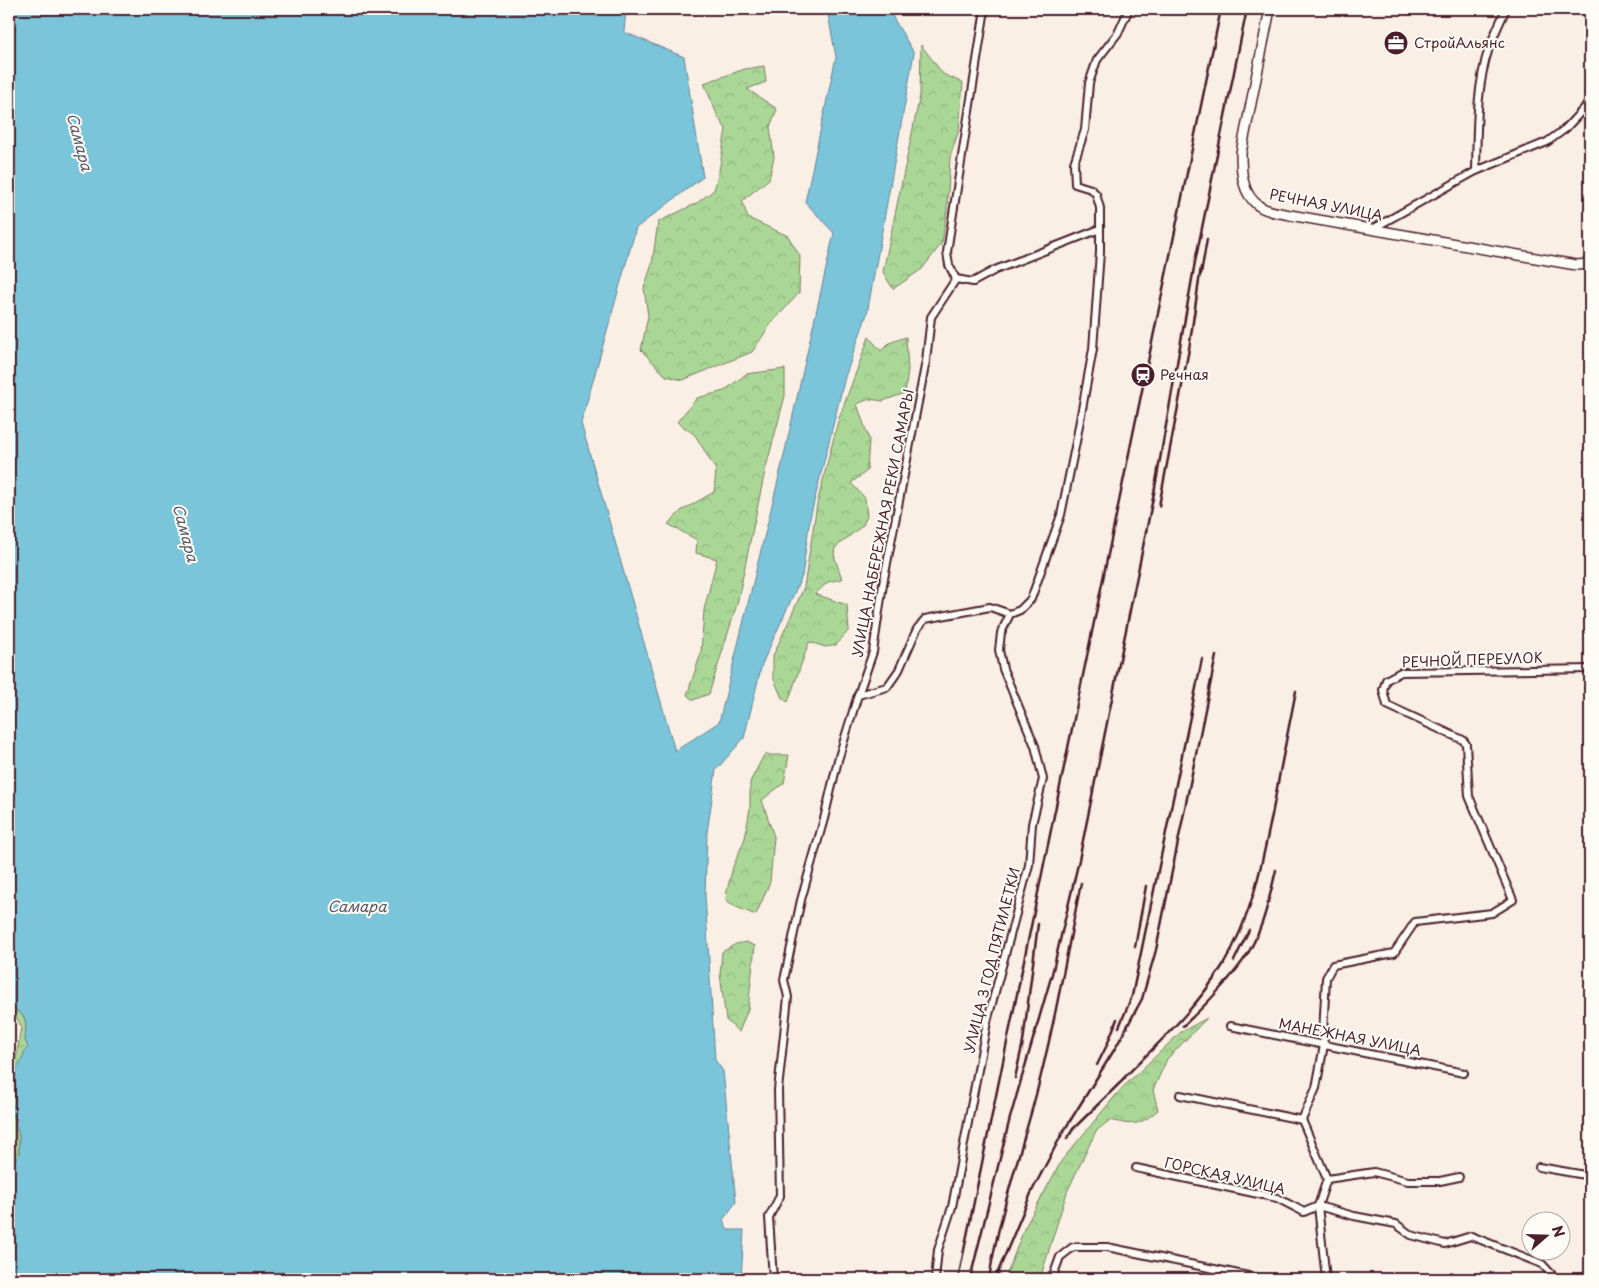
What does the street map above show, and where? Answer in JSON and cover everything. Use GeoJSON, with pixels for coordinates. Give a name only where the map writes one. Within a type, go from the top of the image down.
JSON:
{"type":"FeatureCollection","features":[{"type":"Feature","properties":{"kind":"street"},"geometry":{"type":"LineString","coordinates":[[985,9],[947,252],[949,265],[956,279],[973,282],[995,270],[1100,229]]}},
{"type":"Feature","properties":{"kind":"street"},"geometry":{"type":"LineString","coordinates":[[858,695],[887,688],[899,670],[917,629],[924,619],[990,608],[1010,614],[1020,610],[1031,598],[1061,515],[1093,349],[1100,208],[1096,194],[1091,189],[1075,184],[1074,163],[1085,130],[1089,83],[1098,60],[1118,33],[1129,9]]}},
{"type":"Feature","properties":{"kind":"street","name":"РЕЧНАЯ УЛИЦА"},"geometry":{"type":"LineString","coordinates":[[1270,9],[1241,153],[1241,170],[1245,189],[1260,207],[1290,215],[1374,228],[1576,265],[1590,264]]}},
{"type":"Feature","properties":{"kind":"street"},"geometry":{"type":"LineString","coordinates":[[1476,172],[1477,133],[1482,80],[1489,49],[1506,9]]}},
{"type":"Feature","properties":{"kind":"street"},"geometry":{"type":"LineString","coordinates":[[1374,228],[1476,172],[1547,142],[1565,129],[1590,102]]}},
{"type":"Feature","properties":{"kind":"street","name":"УЛИЦА НАБЕРЕЖНАЯ РЕКИ САМАРЫ"},"geometry":{"type":"LineString","coordinates":[[773,1279],[769,1216],[780,1196],[778,1090],[788,997],[784,980],[801,900],[838,760],[873,652],[926,361],[931,316],[956,279]]}},
{"type":"Feature","properties":{"kind":"street","name":"УЛИЦА 3 ГОД ПЯТИЛЕТКИ"},"geometry":{"type":"LineString","coordinates":[[935,1279],[938,1250],[952,1207],[987,1022],[1028,865],[1032,824],[1043,779],[1035,746],[1003,669],[999,650],[1001,633],[1010,614]]}},
{"type":"Feature","properties":{"kind":"street","name":"РЕЧНОЙ ПЕРЕУЛОК"},"geometry":{"type":"LineString","coordinates":[[1302,1120],[1316,1088],[1324,1045],[1326,978],[1332,965],[1394,953],[1414,922],[1492,913],[1513,900],[1469,796],[1466,744],[1463,740],[1387,705],[1383,690],[1386,680],[1401,672],[1590,669]]}},
{"type":"Feature","properties":{"kind":"street","name":"МАНЕЖНАЯ УЛИЦА"},"geometry":{"type":"LineString","coordinates":[[1230,1026],[1464,1073]]}},
{"type":"Feature","properties":{"kind":"street"},"geometry":{"type":"LineString","coordinates":[[1180,1095],[1302,1120],[1327,1179],[1318,1206],[1326,1279]]}},
{"type":"Feature","properties":{"kind":"street"},"geometry":{"type":"LineString","coordinates":[[1539,1167],[1590,1175]]}},
{"type":"Feature","properties":{"kind":"street","name":"ГОРСКАЯ УЛИЦА"},"geometry":{"type":"LineString","coordinates":[[1136,1168],[1277,1198],[1304,1212],[1318,1206],[1354,1216],[1396,1224],[1411,1236],[1445,1244],[1470,1236],[1542,1264],[1556,1279]]}},
{"type":"Feature","properties":{"kind":"street"},"geometry":{"type":"LineString","coordinates":[[1327,1179],[1374,1172],[1408,1180],[1440,1181],[1459,1177]]}},
{"type":"Feature","properties":{"kind":"street"},"geometry":{"type":"LineString","coordinates":[[1052,1279],[1060,1258],[1073,1247],[1107,1247],[1263,1279]]}},
{"type":"Feature","properties":{"kind":"green space"},"geometry":{"type":"Polygon","coordinates":[[[921,45],[943,74],[963,83],[959,130],[950,157],[947,209],[942,243],[922,269],[893,289],[883,272],[920,95],[921,45]]]}},
{"type":"Feature","properties":{"kind":"green space"},"geometry":{"type":"Polygon","coordinates":[[[764,66],[766,82],[747,89],[777,109],[770,127],[774,157],[769,179],[742,201],[748,218],[788,236],[800,256],[799,293],[770,325],[752,352],[683,380],[666,376],[641,350],[648,316],[644,288],[652,264],[658,222],[697,203],[714,190],[726,129],[718,117],[704,83],[745,69],[764,66]]]}},
{"type":"Feature","properties":{"kind":"green space"},"geometry":{"type":"Polygon","coordinates":[[[869,337],[881,351],[889,343],[906,337],[908,370],[905,393],[883,401],[869,399],[857,404],[869,439],[867,471],[851,483],[865,498],[867,516],[863,525],[835,548],[834,555],[842,579],[828,582],[815,594],[847,605],[849,630],[836,645],[826,647],[809,642],[788,702],[782,698],[773,677],[773,656],[804,587],[817,504],[838,421],[869,337]]]}},
{"type":"Feature","properties":{"kind":"green space"},"geometry":{"type":"Polygon","coordinates":[[[785,369],[785,396],[765,471],[737,604],[709,694],[693,700],[687,695],[701,653],[704,610],[717,559],[696,553],[697,540],[668,524],[681,511],[714,492],[716,470],[695,435],[677,422],[697,398],[724,391],[746,374],[785,369]]]}},
{"type":"Feature","properties":{"kind":"green space"},"geometry":{"type":"Polygon","coordinates":[[[764,755],[789,755],[784,783],[762,800],[774,837],[770,882],[756,915],[736,907],[726,900],[733,867],[745,838],[750,808],[750,782],[764,755]]]}},
{"type":"Feature","properties":{"kind":"green space"},"geometry":{"type":"Polygon","coordinates":[[[746,942],[755,946],[748,1009],[739,1032],[726,1020],[720,974],[722,952],[736,944],[746,942]]]}},
{"type":"Feature","properties":{"kind":"green space"},"geometry":{"type":"Polygon","coordinates":[[[9,997],[13,1007],[24,1017],[26,1024],[25,1040],[29,1047],[15,1073],[14,1106],[9,1106],[21,1026],[9,1003],[9,997]]]}},
{"type":"Feature","properties":{"kind":"green space"},"geometry":{"type":"Polygon","coordinates":[[[1207,1018],[1167,1059],[1153,1090],[1158,1110],[1141,1122],[1131,1124],[1110,1120],[1096,1131],[1067,1192],[1040,1279],[1005,1279],[1024,1229],[1062,1160],[1121,1089],[1181,1032],[1207,1018]]]}},
{"type":"Feature","properties":{"kind":"green space"},"geometry":{"type":"Polygon","coordinates":[[[9,1113],[17,1119],[19,1155],[13,1162],[9,1172],[9,1113]]]}},
{"type":"Feature","properties":{"kind":"water","name":"Самара"},"geometry":{"type":"Polygon","coordinates":[[[9,9],[626,9],[624,32],[684,57],[703,177],[636,228],[581,423],[675,751],[719,722],[782,464],[834,233],[805,202],[836,57],[827,9],[888,9],[914,53],[867,314],[845,377],[810,518],[802,576],[762,664],[744,738],[716,770],[707,833],[705,895],[715,1060],[723,1071],[736,1202],[723,1220],[728,1230],[744,1230],[741,1279],[9,1279],[9,1190],[11,1187],[9,1172],[19,1155],[19,1135],[15,1124],[17,1119],[9,1113],[9,1106],[14,1106],[15,1103],[15,1073],[28,1047],[25,1040],[26,1024],[24,1017],[13,1007],[9,997],[9,9]]]}},
{"type":"Feature","properties":{"kind":"railway"},"geometry":{"type":"LineString","coordinates":[[958,1279],[1221,9]]}},
{"type":"Feature","properties":{"kind":"railway"},"geometry":{"type":"LineString","coordinates":[[970,1279],[1010,1118],[1052,974],[1079,860],[1154,493],[1195,262],[1247,9]]}},
{"type":"Feature","properties":{"kind":"railway"},"geometry":{"type":"LineString","coordinates":[[1201,274],[1207,239]]}},
{"type":"Feature","properties":{"kind":"railway"},"geometry":{"type":"LineString","coordinates":[[1159,506],[1189,349],[1201,267]]}},
{"type":"Feature","properties":{"kind":"railway"},"geometry":{"type":"LineString","coordinates":[[1060,1137],[1116,1047],[1142,999],[1156,950],[1216,656]]}},
{"type":"Feature","properties":{"kind":"railway"},"geometry":{"type":"LineString","coordinates":[[1119,1027],[1132,996],[1202,659]]}},
{"type":"Feature","properties":{"kind":"railway"},"geometry":{"type":"LineString","coordinates":[[1120,1082],[1201,997],[1223,965],[1242,928],[1255,890],[1265,850],[1296,691]]}},
{"type":"Feature","properties":{"kind":"railway"},"geometry":{"type":"LineString","coordinates":[[1183,1026],[1221,987],[1248,954],[1264,917],[1276,870]]}},
{"type":"Feature","properties":{"kind":"railway"},"geometry":{"type":"LineString","coordinates":[[989,1279],[1003,1214],[1047,1051],[1081,883]]}},
{"type":"Feature","properties":{"kind":"railway"},"geometry":{"type":"LineString","coordinates":[[1135,947],[1146,886]]}},
{"type":"Feature","properties":{"kind":"railway"},"geometry":{"type":"LineString","coordinates":[[1015,1078],[1023,1042],[1038,924]]}},
{"type":"Feature","properties":{"kind":"railway"},"geometry":{"type":"LineString","coordinates":[[1234,961],[1249,930]]}},
{"type":"Feature","properties":{"kind":"railway"},"geometry":{"type":"LineString","coordinates":[[1097,1065],[1117,1019]]}},
{"type":"Feature","properties":{"kind":"railway"},"geometry":{"type":"LineString","coordinates":[[1067,1139],[1073,1129],[1125,1078]]}},
{"type":"Feature","properties":{"kind":"railway"},"geometry":{"type":"LineString","coordinates":[[995,1279],[1032,1191],[1063,1132]]}},
{"type":"Feature","properties":{"kind":"place","name":"СтройАльянс"},"geometry":{"type":"Point","coordinates":[1396,43]}},
{"type":"Feature","properties":{"kind":"place","name":"Речная"},"geometry":{"type":"Point","coordinates":[1143,375]}}]}
